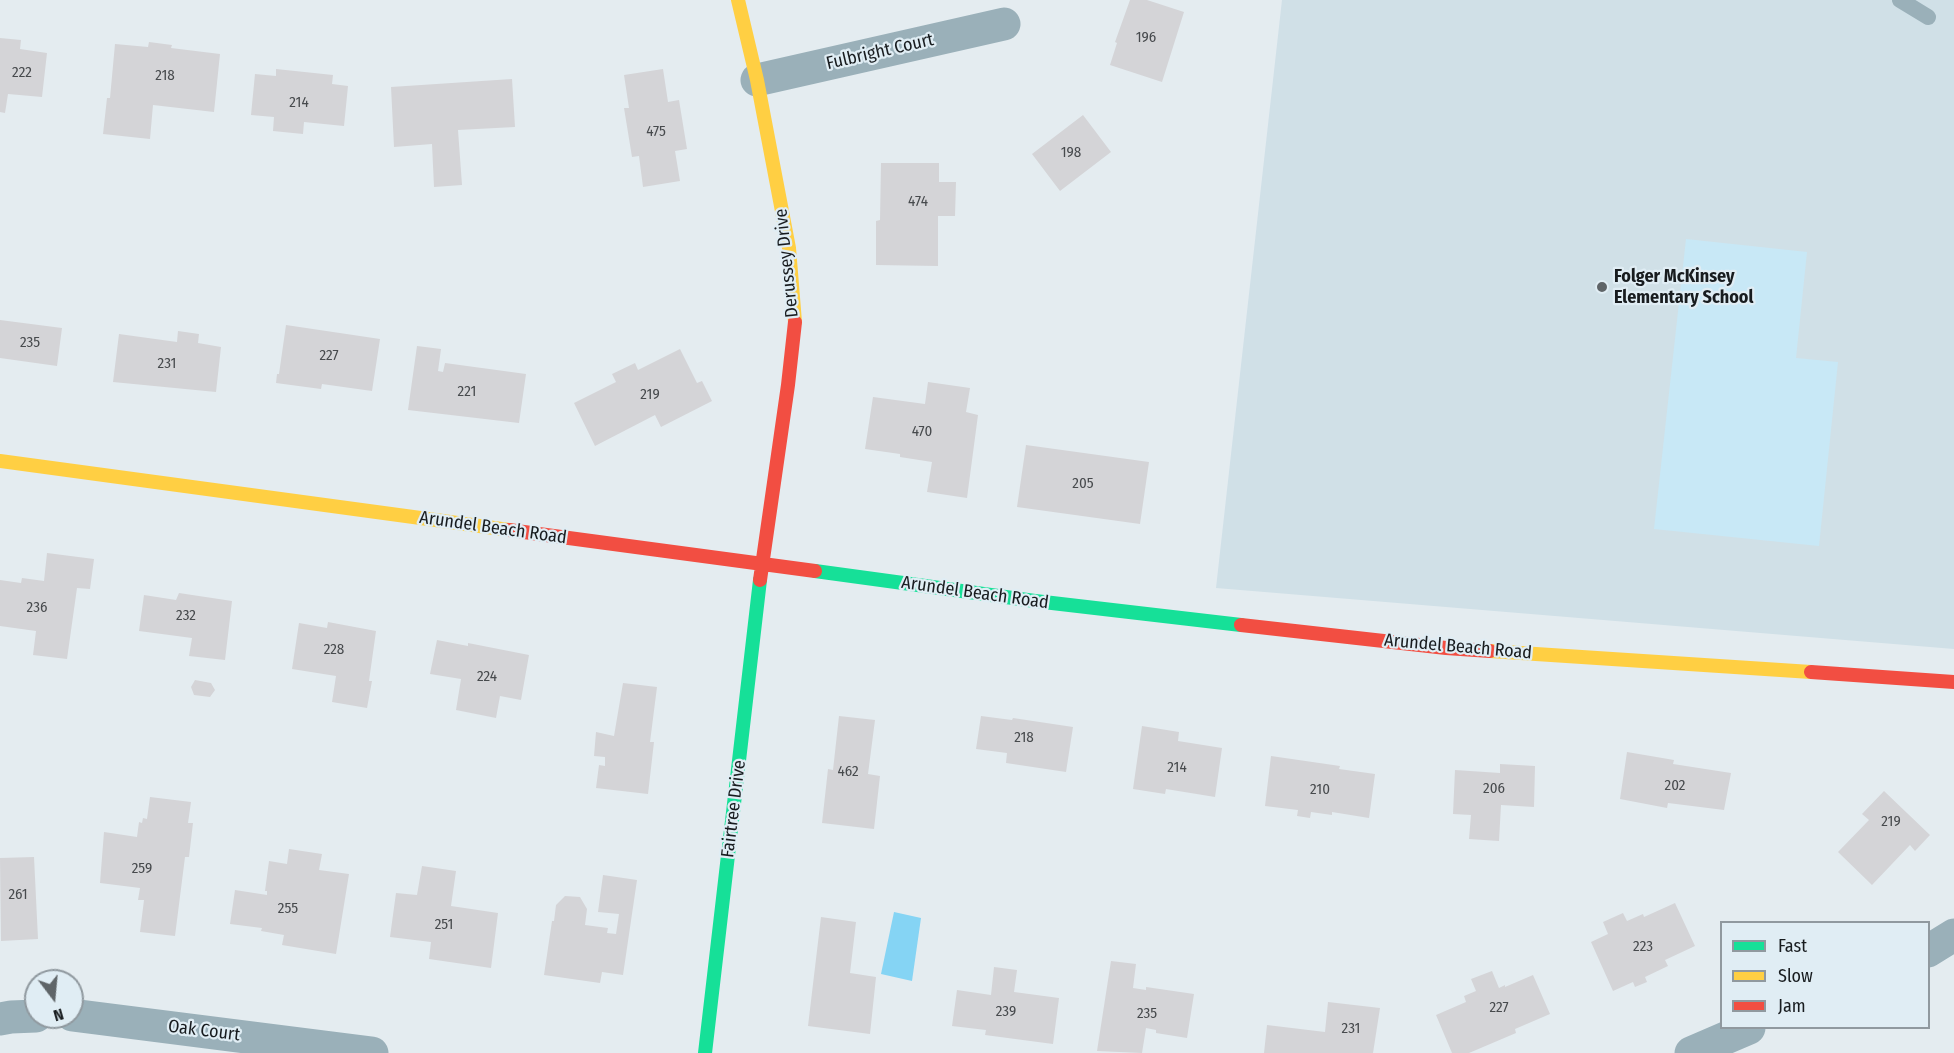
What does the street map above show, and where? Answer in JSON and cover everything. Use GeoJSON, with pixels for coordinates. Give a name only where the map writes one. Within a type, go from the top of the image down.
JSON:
{"type":"FeatureCollection","features":[{"type":"Feature","properties":{"kind":"street","name":"Derussey Drive"},"geometry":{"type":"LineString","coordinates":[[738,0],[757,80],[789,248],[795,317],[788,386],[762,564]]}},
{"type":"Feature","properties":{"kind":"street","name":"Fulbright Court"},"geometry":{"type":"LineString","coordinates":[[757,80],[1004,24]]}},
{"type":"Feature","properties":{"kind":"street","name":"Arundel Beach Road"},"geometry":{"type":"LineString","coordinates":[[0,461],[1035,601],[1446,648],[1954,682]]}},
{"type":"Feature","properties":{"kind":"street","name":"Fairtree Drive"},"geometry":{"type":"LineString","coordinates":[[705,1053],[762,564]]}},
{"type":"Feature","properties":{"kind":"street"},"geometry":{"type":"LineString","coordinates":[[1930,950],[1954,934]]}},
{"type":"Feature","properties":{"kind":"street"},"geometry":{"type":"LineString","coordinates":[[0,1019],[24,1016]]}},
{"type":"Feature","properties":{"kind":"street","name":"Oak Court"},"geometry":{"type":"LineString","coordinates":[[84,1016],[372,1053]]}},
{"type":"Feature","properties":{"kind":"street"},"geometry":{"type":"LineString","coordinates":[[1692,1053],[1747,1029]]}},
{"type":"Feature","properties":{"kind":"lane"},"geometry":{"type":"LineString","coordinates":[[1900,0],[1928,17],[1926,0]]}},
{"type":"Feature","properties":{"kind":"shaded area","name":"Folger McKinsey Elementary School"},"geometry":{"type":"Polygon","coordinates":[[[1282,0],[1954,0],[1954,649],[1216,588],[1282,0]]]}},
{"type":"Feature","properties":{"kind":"shaded area"},"geometry":{"type":"Polygon","coordinates":[[[1686,239],[1807,252],[1796,358],[1838,362],[1819,546],[1654,529],[1686,239]]]}},
{"type":"Feature","properties":{"kind":"water"},"geometry":{"type":"Polygon","coordinates":[[[894,912],[921,918],[912,981],[881,974],[894,912]]]}},
{"type":"Feature","properties":{"kind":"building"},"geometry":{"type":"Polygon","coordinates":[[[1130,0],[1147,0],[1184,12],[1162,82],[1110,65],[1117,43],[1115,42],[1130,0]]]}},
{"type":"Feature","properties":{"kind":"building"},"geometry":{"type":"Polygon","coordinates":[[[0,38],[21,40],[20,49],[47,53],[42,97],[8,94],[5,113],[0,112],[0,38]]]}},
{"type":"Feature","properties":{"kind":"building"},"geometry":{"type":"Polygon","coordinates":[[[149,42],[172,45],[171,48],[220,54],[214,112],[153,105],[150,139],[103,134],[107,98],[110,98],[115,44],[148,47],[149,42]]]}},
{"type":"Feature","properties":{"kind":"building"},"geometry":{"type":"Polygon","coordinates":[[[276,69],[333,75],[332,84],[348,86],[344,126],[304,122],[303,134],[273,131],[274,117],[251,115],[255,74],[276,76],[276,69]]]}},
{"type":"Feature","properties":{"kind":"building"},"geometry":{"type":"Polygon","coordinates":[[[663,69],[668,102],[679,100],[687,149],[675,151],[680,181],[643,187],[639,156],[632,157],[624,108],[629,108],[624,75],[663,69]]]}},
{"type":"Feature","properties":{"kind":"building"},"geometry":{"type":"Polygon","coordinates":[[[512,79],[515,127],[458,130],[462,185],[434,187],[432,144],[394,147],[391,87],[512,79]]]}},
{"type":"Feature","properties":{"kind":"building"},"geometry":{"type":"Polygon","coordinates":[[[1083,115],[1111,152],[1060,191],[1032,154],[1083,115]]]}},
{"type":"Feature","properties":{"kind":"building"},"geometry":{"type":"Polygon","coordinates":[[[881,163],[939,163],[939,182],[956,182],[955,216],[938,216],[938,266],[876,265],[876,221],[880,220],[881,163]]]}},
{"type":"Feature","properties":{"kind":"building"},"geometry":{"type":"Polygon","coordinates":[[[0,320],[62,328],[57,366],[0,358],[0,320]]]}},
{"type":"Feature","properties":{"kind":"building"},"geometry":{"type":"Polygon","coordinates":[[[286,325],[380,339],[372,391],[322,384],[321,389],[276,383],[286,325]]]}},
{"type":"Feature","properties":{"kind":"building"},"geometry":{"type":"Polygon","coordinates":[[[178,331],[199,334],[198,343],[221,347],[216,392],[113,382],[119,334],[177,342],[178,331]]]}},
{"type":"Feature","properties":{"kind":"building"},"geometry":{"type":"Polygon","coordinates":[[[417,346],[441,349],[438,371],[443,372],[445,363],[526,374],[519,423],[408,410],[417,346]]]}},
{"type":"Feature","properties":{"kind":"building"},"geometry":{"type":"Polygon","coordinates":[[[680,349],[697,383],[702,381],[712,401],[661,427],[655,415],[595,446],[574,403],[616,382],[612,374],[635,363],[638,370],[680,349]]]}},
{"type":"Feature","properties":{"kind":"building"},"geometry":{"type":"Polygon","coordinates":[[[928,382],[970,388],[966,412],[978,415],[967,498],[927,492],[932,462],[865,449],[873,397],[925,404],[928,382]]]}},
{"type":"Feature","properties":{"kind":"building"},"geometry":{"type":"Polygon","coordinates":[[[1026,445],[1149,462],[1140,524],[1017,507],[1026,445]]]}},
{"type":"Feature","properties":{"kind":"building"},"geometry":{"type":"Polygon","coordinates":[[[47,553],[94,559],[90,589],[77,588],[67,659],[33,655],[36,631],[0,626],[0,580],[21,583],[22,578],[44,581],[47,553]]]}},
{"type":"Feature","properties":{"kind":"building"},"geometry":{"type":"Polygon","coordinates":[[[179,593],[232,601],[225,660],[189,656],[192,638],[139,631],[144,595],[176,600],[179,593]]]}},
{"type":"Feature","properties":{"kind":"building"},"geometry":{"type":"Polygon","coordinates":[[[328,622],[376,631],[369,681],[372,681],[367,708],[332,702],[336,676],[292,669],[299,623],[327,628],[328,622]]]}},
{"type":"Feature","properties":{"kind":"building"},"geometry":{"type":"Polygon","coordinates":[[[437,640],[468,646],[468,643],[529,655],[521,700],[500,696],[496,718],[456,710],[461,679],[430,674],[437,640]]]}},
{"type":"Feature","properties":{"kind":"building"},"geometry":{"type":"Polygon","coordinates":[[[195,680],[211,683],[215,690],[210,697],[194,695],[191,687],[195,680]]]}},
{"type":"Feature","properties":{"kind":"building"},"geometry":{"type":"Polygon","coordinates":[[[623,683],[657,687],[650,742],[654,742],[648,794],[596,788],[599,765],[605,766],[605,757],[594,756],[596,732],[614,736],[623,683]]]}},
{"type":"Feature","properties":{"kind":"building"},"geometry":{"type":"Polygon","coordinates":[[[839,716],[875,720],[868,774],[880,776],[874,829],[822,823],[828,769],[833,770],[839,716]]]}},
{"type":"Feature","properties":{"kind":"building"},"geometry":{"type":"Polygon","coordinates":[[[981,716],[1012,720],[1013,718],[1073,727],[1066,772],[1006,763],[1007,753],[976,749],[981,716]]]}},
{"type":"Feature","properties":{"kind":"building"},"geometry":{"type":"Polygon","coordinates":[[[1142,726],[1179,732],[1178,741],[1222,748],[1215,797],[1166,789],[1165,794],[1133,789],[1142,726]]]}},
{"type":"Feature","properties":{"kind":"building"},"geometry":{"type":"Polygon","coordinates":[[[1627,752],[1674,760],[1673,764],[1731,773],[1724,810],[1668,803],[1667,808],[1620,799],[1627,752]]]}},
{"type":"Feature","properties":{"kind":"building"},"geometry":{"type":"Polygon","coordinates":[[[1271,756],[1340,766],[1339,769],[1375,774],[1369,818],[1332,812],[1332,815],[1311,812],[1310,818],[1297,816],[1298,810],[1265,806],[1271,756]]]}},
{"type":"Feature","properties":{"kind":"building"},"geometry":{"type":"Polygon","coordinates":[[[1500,764],[1535,766],[1534,807],[1501,805],[1499,841],[1469,839],[1471,815],[1453,814],[1455,770],[1500,773],[1500,764]]]}},
{"type":"Feature","properties":{"kind":"building"},"geometry":{"type":"Polygon","coordinates":[[[1884,791],[1930,835],[1915,851],[1910,845],[1872,885],[1838,852],[1869,820],[1862,814],[1884,791]]]}},
{"type":"Feature","properties":{"kind":"building"},"geometry":{"type":"Polygon","coordinates":[[[150,797],[191,802],[188,823],[193,823],[189,857],[185,857],[175,936],[140,932],[144,900],[138,900],[140,888],[100,883],[104,832],[137,837],[139,822],[142,823],[143,818],[147,819],[150,797]]]}},
{"type":"Feature","properties":{"kind":"building"},"geometry":{"type":"Polygon","coordinates":[[[289,849],[322,854],[319,870],[349,874],[336,954],[282,945],[284,935],[261,931],[262,928],[230,924],[235,890],[267,895],[265,891],[269,861],[287,864],[289,849]]]}},
{"type":"Feature","properties":{"kind":"building"},"geometry":{"type":"Polygon","coordinates":[[[34,857],[38,939],[1,941],[0,858],[34,857]]]}},
{"type":"Feature","properties":{"kind":"building"},"geometry":{"type":"Polygon","coordinates":[[[422,866],[456,871],[451,906],[498,913],[491,968],[429,959],[431,942],[390,937],[396,893],[417,895],[422,866]]]}},
{"type":"Feature","properties":{"kind":"building"},"geometry":{"type":"Polygon","coordinates":[[[603,875],[637,880],[623,975],[602,972],[600,983],[544,975],[556,905],[565,896],[580,897],[587,909],[585,925],[608,928],[607,933],[616,934],[619,914],[598,912],[603,875]]]}},
{"type":"Feature","properties":{"kind":"building"},"geometry":{"type":"Polygon","coordinates":[[[1675,903],[1695,946],[1665,960],[1668,966],[1645,977],[1647,982],[1635,987],[1633,982],[1613,991],[1591,942],[1608,934],[1603,922],[1623,913],[1627,921],[1643,914],[1644,917],[1675,903]]]}},
{"type":"Feature","properties":{"kind":"building"},"geometry":{"type":"Polygon","coordinates":[[[821,917],[856,922],[850,973],[876,977],[870,1034],[808,1026],[821,917]]]}},
{"type":"Feature","properties":{"kind":"building"},"geometry":{"type":"Polygon","coordinates":[[[1111,961],[1136,964],[1133,988],[1146,990],[1146,987],[1194,994],[1187,1038],[1156,1033],[1156,1030],[1146,1028],[1142,1053],[1097,1051],[1111,961]]]}},
{"type":"Feature","properties":{"kind":"building"},"geometry":{"type":"Polygon","coordinates":[[[994,967],[1017,970],[1014,992],[1059,998],[1053,1044],[985,1035],[986,1030],[952,1026],[957,990],[991,995],[994,967]]]}},
{"type":"Feature","properties":{"kind":"building"},"geometry":{"type":"Polygon","coordinates":[[[1492,971],[1499,988],[1533,975],[1550,1014],[1515,1029],[1516,1033],[1469,1053],[1452,1053],[1436,1015],[1466,1002],[1464,996],[1476,991],[1471,979],[1492,971]]]}},
{"type":"Feature","properties":{"kind":"building"},"geometry":{"type":"Polygon","coordinates":[[[1328,1002],[1380,1008],[1373,1053],[1264,1053],[1267,1025],[1325,1032],[1328,1002]]]}},
{"type":"Feature","properties":{"kind":"traffic: fast"},"geometry":{"type":"LineString","coordinates":[[815,571],[1035,601],[1241,625]]}},
{"type":"Feature","properties":{"kind":"traffic: fast"},"geometry":{"type":"LineString","coordinates":[[705,1053],[760,580]]}},
{"type":"Feature","properties":{"kind":"traffic: slow"},"geometry":{"type":"LineString","coordinates":[[738,0],[757,80],[789,248],[795,322]]}},
{"type":"Feature","properties":{"kind":"traffic: slow"},"geometry":{"type":"LineString","coordinates":[[0,461],[509,530]]}},
{"type":"Feature","properties":{"kind":"traffic: slow"},"geometry":{"type":"LineString","coordinates":[[1490,651],[1811,672]]}},
{"type":"Feature","properties":{"kind":"traffic: jam"},"geometry":{"type":"LineString","coordinates":[[760,580],[795,322]]}},
{"type":"Feature","properties":{"kind":"traffic: jam"},"geometry":{"type":"LineString","coordinates":[[509,530],[815,571]]}},
{"type":"Feature","properties":{"kind":"traffic: jam"},"geometry":{"type":"LineString","coordinates":[[1241,625],[1490,651]]}},
{"type":"Feature","properties":{"kind":"traffic: jam"},"geometry":{"type":"LineString","coordinates":[[1811,672],[1954,682]]}},
{"type":"Feature","properties":{"kind":"place","name":"Folger McKinsey Elementary School"},"geometry":{"type":"Point","coordinates":[1602,287]}}]}
